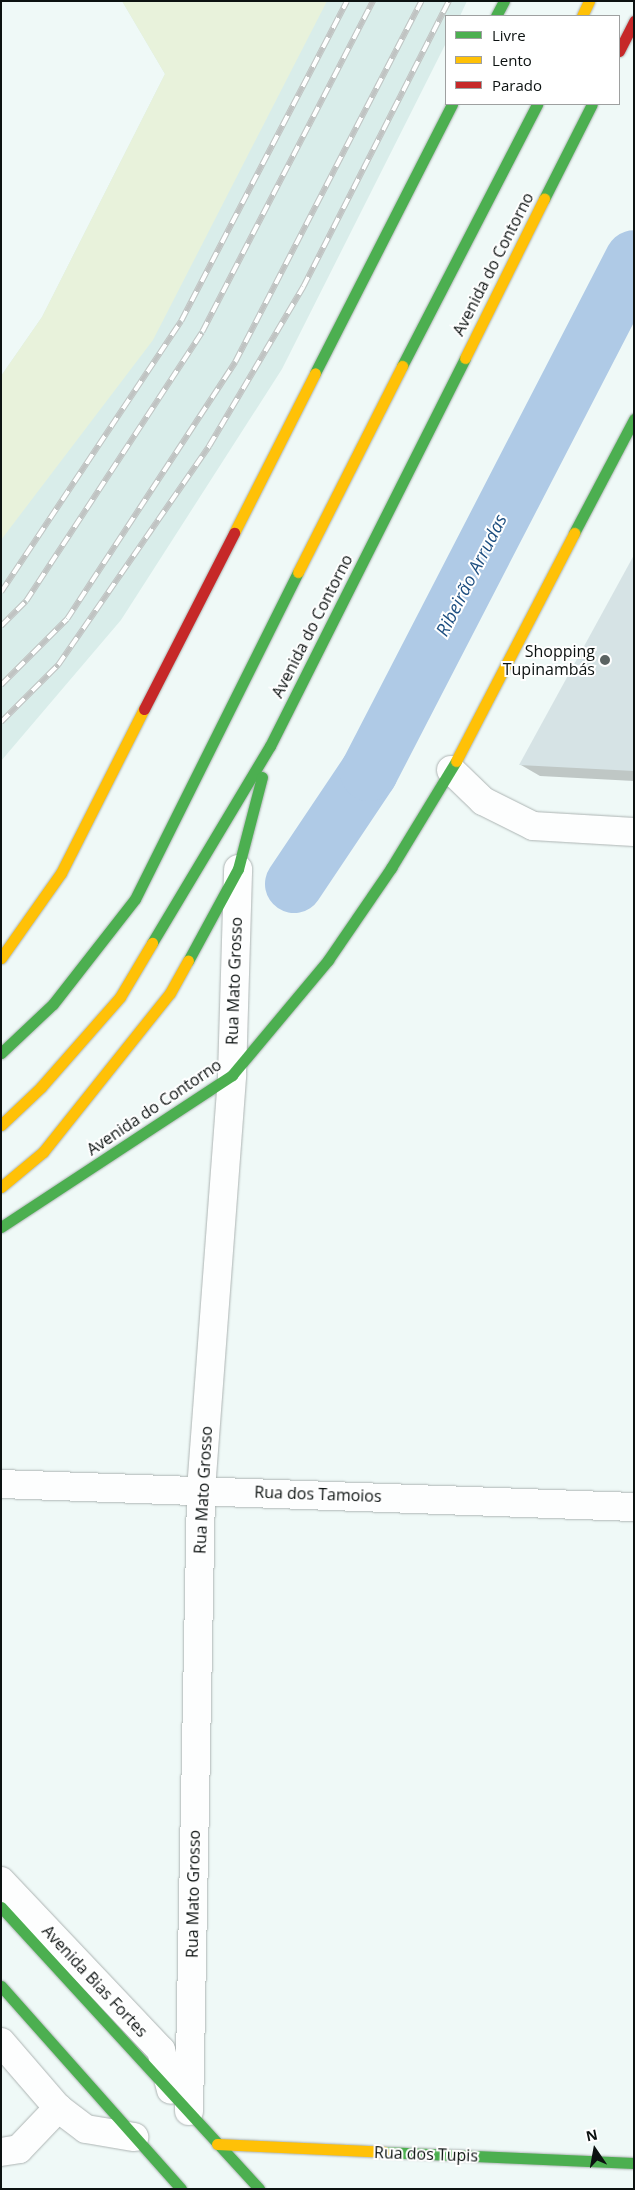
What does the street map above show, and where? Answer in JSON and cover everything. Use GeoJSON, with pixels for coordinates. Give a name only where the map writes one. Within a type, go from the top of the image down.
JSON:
{"type":"FeatureCollection","features":[{"type":"Feature","properties":{"kind":"main road"},"geometry":{"type":"LineString","coordinates":[[497,15],[504,1]]}},
{"type":"Feature","properties":{"kind":"main road"},"geometry":{"type":"LineString","coordinates":[[582,15],[589,1]]}},
{"type":"Feature","properties":{"kind":"main road"},"geometry":{"type":"LineString","coordinates":[[620,49],[634,21]]}},
{"type":"Feature","properties":{"kind":"main road"},"geometry":{"type":"LineString","coordinates":[[1,958],[62,873],[451,105]]}},
{"type":"Feature","properties":{"kind":"main road"},"geometry":{"type":"LineString","coordinates":[[1,1053],[53,1004],[135,899],[366,435],[535,105]]}},
{"type":"Feature","properties":{"kind":"main road","name":"Avenida do Contorno"},"geometry":{"type":"LineString","coordinates":[[1,1125],[41,1087],[120,997],[270,746],[591,105]]}},
{"type":"Feature","properties":{"kind":"main road","name":"Avenida do Contorno"},"geometry":{"type":"LineString","coordinates":[[1,1227],[232,1076],[328,960],[391,868],[451,770],[634,419]]}},
{"type":"Feature","properties":{"kind":"main road"},"geometry":{"type":"LineString","coordinates":[[1,1187],[43,1152],[170,992],[238,869],[270,746]]}},
{"type":"Feature","properties":{"kind":"main road","name":"Avenida Bias Fortes"},"geometry":{"type":"LineString","coordinates":[[1,1907],[121,2035],[259,2189]]}},
{"type":"Feature","properties":{"kind":"main road"},"geometry":{"type":"LineString","coordinates":[[1,1986],[182,2189]]}},
{"type":"Feature","properties":{"kind":"main road","name":"Rua dos Tupis"},"geometry":{"type":"LineString","coordinates":[[217,2144],[634,2162]]}},
{"type":"Feature","properties":{"kind":"street"},"geometry":{"type":"LineString","coordinates":[[451,770],[483,801],[533,826],[634,832]]}},
{"type":"Feature","properties":{"kind":"street","name":"Rua Mato Grosso"},"geometry":{"type":"LineString","coordinates":[[189,2111],[201,1490],[232,1076],[238,869]]}},
{"type":"Feature","properties":{"kind":"street","name":"Rua dos Tamoios"},"geometry":{"type":"LineString","coordinates":[[1,1484],[201,1490],[634,1508]]}},
{"type":"Feature","properties":{"kind":"street","name":"Avenida Bias Fortes"},"geometry":{"type":"LineString","coordinates":[[1,1881],[161,2050],[171,2090]]}},
{"type":"Feature","properties":{"kind":"street"},"geometry":{"type":"LineString","coordinates":[[1,2042],[58,2108],[86,2129],[134,2137]]}},
{"type":"Feature","properties":{"kind":"street"},"geometry":{"type":"LineString","coordinates":[[1,2152],[19,2149],[58,2108]]}},
{"type":"Feature","properties":{"kind":"shaded area"},"geometry":{"type":"Polygon","coordinates":[[[122,1],[467,1],[460,15],[445,15],[445,45],[282,369],[121,620],[1,761],[1,376],[42,317],[165,74],[122,1]]]}},
{"type":"Feature","properties":{"kind":"green space"},"geometry":{"type":"Polygon","coordinates":[[[122,1],[327,1],[153,340],[1,540],[1,376],[42,317],[165,74],[122,1]]]}},
{"type":"Feature","properties":{"kind":"building","name":"Shopping Tupinambás"},"geometry":{"type":"Polygon","coordinates":[[[634,555],[634,771],[519,765],[634,555]]]}},
{"type":"Feature","properties":{"kind":"waterway","name":"Ribeirão Arrudas"},"geometry":{"type":"LineString","coordinates":[[294,884],[369,772],[634,259]]}},
{"type":"Feature","properties":{"kind":"railway"},"geometry":{"type":"LineString","coordinates":[[1,592],[181,321],[347,1]]}},
{"type":"Feature","properties":{"kind":"railway"},"geometry":{"type":"LineString","coordinates":[[1,626],[26,601],[202,332],[373,1]]}},
{"type":"Feature","properties":{"kind":"railway"},"geometry":{"type":"LineString","coordinates":[[1,685],[67,619],[235,362],[421,1]]}},
{"type":"Feature","properties":{"kind":"railway"},"geometry":{"type":"LineString","coordinates":[[1,722],[58,665],[209,446],[303,287],[449,1]]}},
{"type":"Feature","properties":{"kind":"traffic: fast"},"geometry":{"type":"LineString","coordinates":[[497,15],[504,1]]}},
{"type":"Feature","properties":{"kind":"traffic: fast"},"geometry":{"type":"LineString","coordinates":[[315,373],[451,105]]}},
{"type":"Feature","properties":{"kind":"traffic: fast"},"geometry":{"type":"LineString","coordinates":[[402,366],[536,105]]}},
{"type":"Feature","properties":{"kind":"traffic: fast"},"geometry":{"type":"LineString","coordinates":[[544,199],[591,105]]}},
{"type":"Feature","properties":{"kind":"traffic: fast"},"geometry":{"type":"LineString","coordinates":[[152,943],[270,746],[465,358]]}},
{"type":"Feature","properties":{"kind":"traffic: fast"},"geometry":{"type":"LineString","coordinates":[[574,533],[634,419]]}},
{"type":"Feature","properties":{"kind":"traffic: fast"},"geometry":{"type":"LineString","coordinates":[[1,1053],[53,1004],[135,899],[298,572]]}},
{"type":"Feature","properties":{"kind":"traffic: fast"},"geometry":{"type":"LineString","coordinates":[[1,1227],[232,1075],[328,960],[391,868],[456,761]]}},
{"type":"Feature","properties":{"kind":"traffic: fast"},"geometry":{"type":"LineString","coordinates":[[188,961],[238,869],[262,777]]}},
{"type":"Feature","properties":{"kind":"traffic: fast"},"geometry":{"type":"LineString","coordinates":[[1,1907],[259,2189]]}},
{"type":"Feature","properties":{"kind":"traffic: fast"},"geometry":{"type":"LineString","coordinates":[[1,1986],[181,2189]]}},
{"type":"Feature","properties":{"kind":"traffic: fast"},"geometry":{"type":"LineString","coordinates":[[384,2152],[634,2163]]}},
{"type":"Feature","properties":{"kind":"traffic: slow"},"geometry":{"type":"LineString","coordinates":[[582,15],[589,1]]}},
{"type":"Feature","properties":{"kind":"traffic: slow"},"geometry":{"type":"LineString","coordinates":[[465,358],[544,199]]}},
{"type":"Feature","properties":{"kind":"traffic: slow"},"geometry":{"type":"LineString","coordinates":[[298,572],[402,366]]}},
{"type":"Feature","properties":{"kind":"traffic: slow"},"geometry":{"type":"LineString","coordinates":[[234,533],[315,373]]}},
{"type":"Feature","properties":{"kind":"traffic: slow"},"geometry":{"type":"LineString","coordinates":[[456,761],[574,533]]}},
{"type":"Feature","properties":{"kind":"traffic: slow"},"geometry":{"type":"LineString","coordinates":[[1,958],[61,873],[144,709]]}},
{"type":"Feature","properties":{"kind":"traffic: slow"},"geometry":{"type":"LineString","coordinates":[[1,1125],[41,1087],[120,997],[152,943]]}},
{"type":"Feature","properties":{"kind":"traffic: slow"},"geometry":{"type":"LineString","coordinates":[[1,1187],[43,1152],[170,993],[188,961]]}},
{"type":"Feature","properties":{"kind":"traffic: slow"},"geometry":{"type":"LineString","coordinates":[[217,2144],[384,2152]]}},
{"type":"Feature","properties":{"kind":"traffic: jam"},"geometry":{"type":"LineString","coordinates":[[620,49],[634,21]]}},
{"type":"Feature","properties":{"kind":"traffic: jam"},"geometry":{"type":"LineString","coordinates":[[144,709],[234,533]]}},
{"type":"Feature","properties":{"kind":"place","name":"Shopping Tupinambás"},"geometry":{"type":"Point","coordinates":[605,660]}}]}
